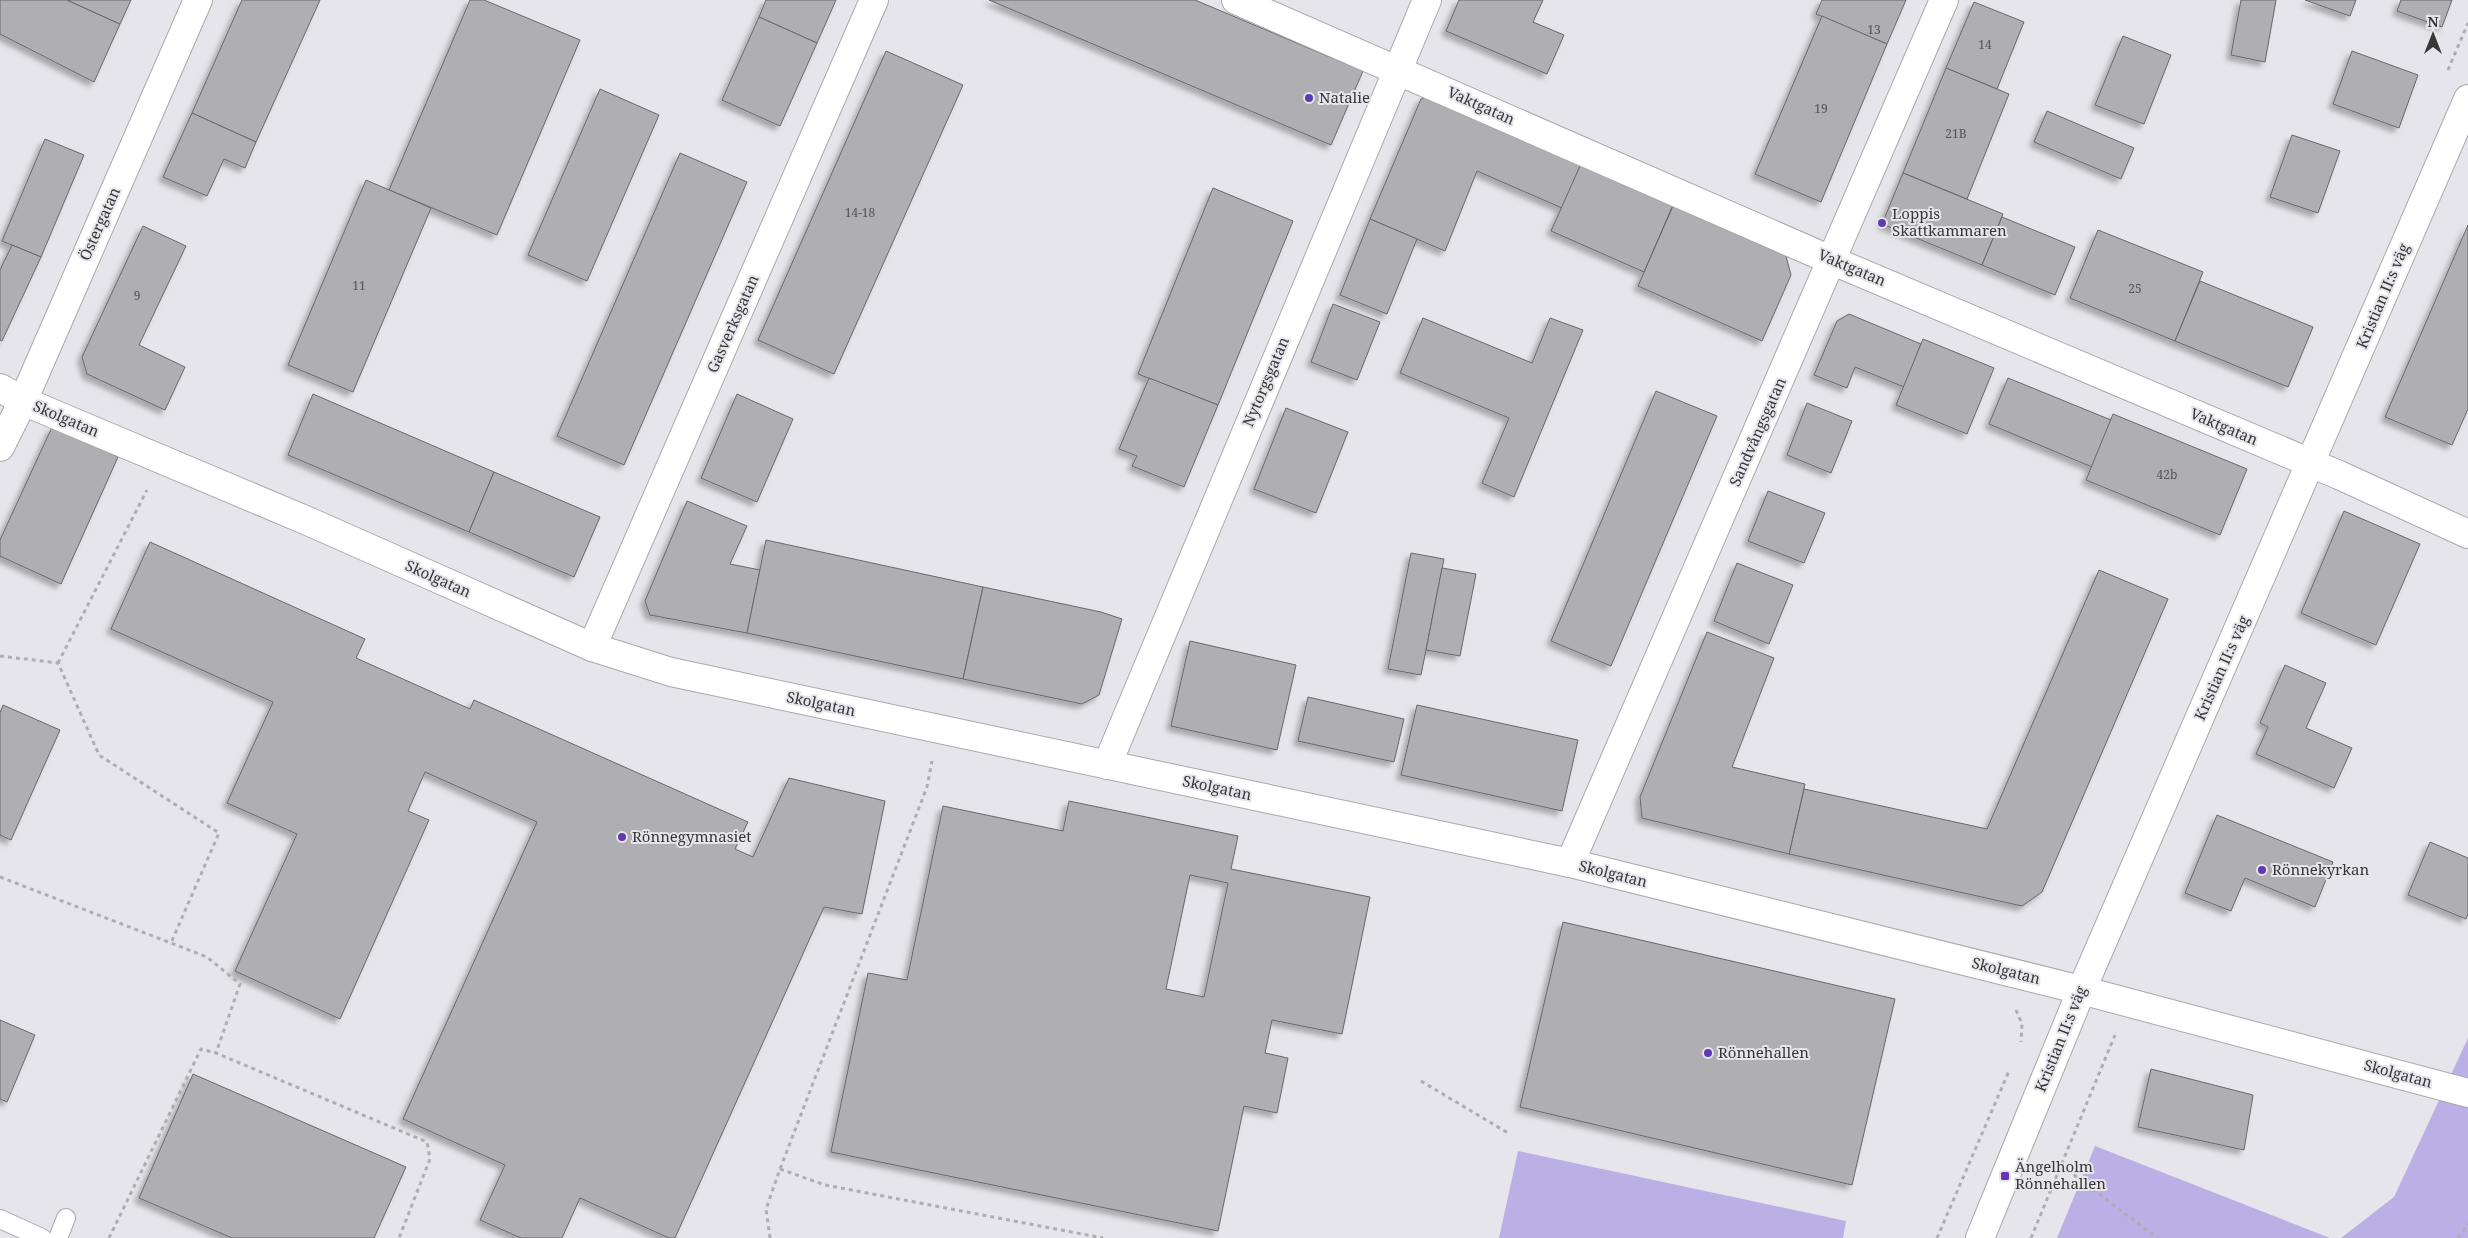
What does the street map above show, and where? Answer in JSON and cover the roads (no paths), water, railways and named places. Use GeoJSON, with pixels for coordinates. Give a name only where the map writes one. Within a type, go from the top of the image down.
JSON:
{"type":"FeatureCollection","features":[{"type":"Feature","properties":{"kind":"street","name":"Östergatan"},"geometry":{"type":"LineString","coordinates":[[0,447],[11,394],[198,0]]}},
{"type":"Feature","properties":{"kind":"street","name":"Gasverksgatan"},"geometry":{"type":"LineString","coordinates":[[592,647],[874,0]]}},
{"type":"Feature","properties":{"kind":"street","name":"Vaktgatan"},"geometry":{"type":"LineString","coordinates":[[1236,0],[1833,261],[2310,464],[2468,534]]}},
{"type":"Feature","properties":{"kind":"street","name":"Nytorgsgatan"},"geometry":{"type":"LineString","coordinates":[[1107,765],[1426,0]]}},
{"type":"Feature","properties":{"kind":"street","name":"Sandvångsgatan"},"geometry":{"type":"LineString","coordinates":[[1570,863],[1833,261],[1944,0]]}},
{"type":"Feature","properties":{"kind":"street","name":"Kristian II:s väg"},"geometry":{"type":"LineString","coordinates":[[1980,1238],[2081,990],[2468,99]]}},
{"type":"Feature","properties":{"kind":"street","name":"Skolgatan"},"geometry":{"type":"LineString","coordinates":[[11,394],[592,647],[672,672],[1570,863],[2129,1002],[2468,1092]]}},
{"type":"Feature","properties":{"kind":"lane"},"geometry":{"type":"LineString","coordinates":[[58,1238],[66,1218]]}},
{"type":"Feature","properties":{"kind":"lane"},"geometry":{"type":"LineString","coordinates":[[0,1219],[42,1238]]}},
{"type":"Feature","properties":{"kind":"place","name":"Natalie"},"geometry":{"type":"Point","coordinates":[1309,98]}},
{"type":"Feature","properties":{"kind":"place","name":"Loppis Skattkammaren"},"geometry":{"type":"Point","coordinates":[1882,223]}},
{"type":"Feature","properties":{"kind":"place","name":"Rönnegymnasiet"},"geometry":{"type":"Point","coordinates":[622,837]}},
{"type":"Feature","properties":{"kind":"place","name":"Rönnekyrkan"},"geometry":{"type":"Point","coordinates":[2262,870]}},
{"type":"Feature","properties":{"kind":"place","name":"Rönnehallen"},"geometry":{"type":"Point","coordinates":[1708,1053]}},
{"type":"Feature","properties":{"kind":"place","name":"Ängelholm Rönnehallen"},"geometry":{"type":"Point","coordinates":[2005,1176]}}]}
